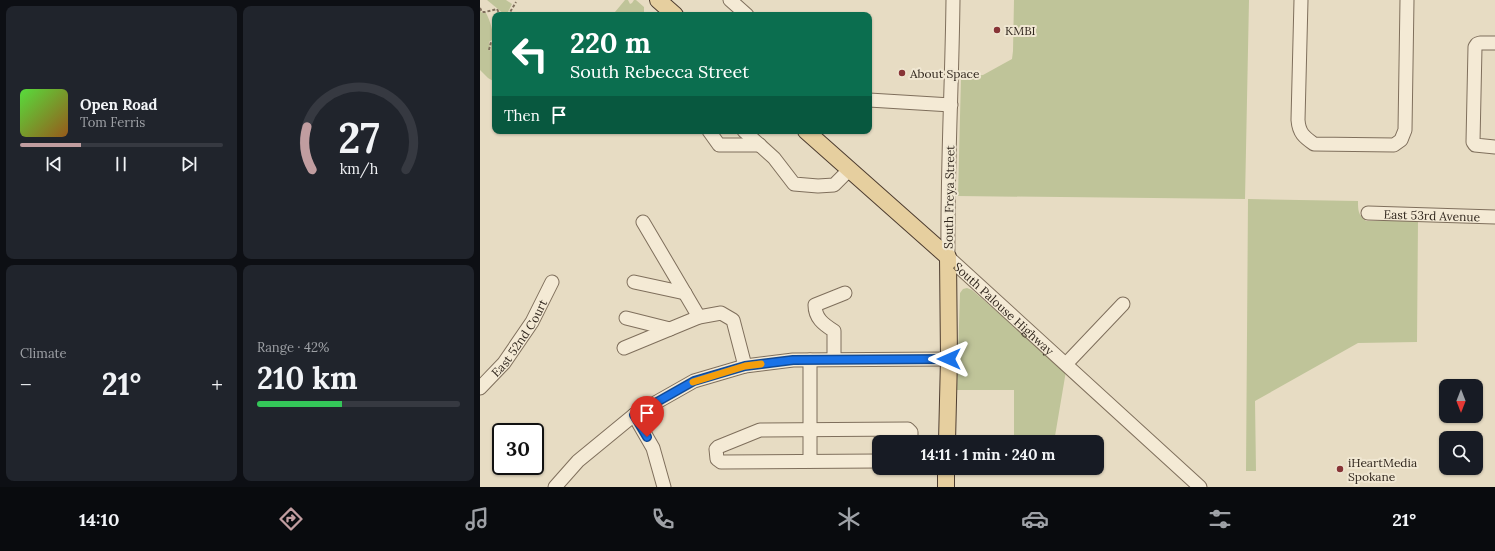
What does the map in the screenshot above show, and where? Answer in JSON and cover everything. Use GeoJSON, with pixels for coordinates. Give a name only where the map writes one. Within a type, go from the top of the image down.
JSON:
{"type":"FeatureCollection","features":[{"type":"Feature","properties":{"kind":"main road"},"geometry":{"type":"LineString","coordinates":[[658,0],[672,12]]}},
{"type":"Feature","properties":{"kind":"main road","name":"South Palouse Highway"},"geometry":{"type":"LineString","coordinates":[[809,134],[948,257]]}},
{"type":"Feature","properties":{"kind":"main road","name":"South Freya Street"},"geometry":{"type":"LineString","coordinates":[[947,435],[949,359],[948,257]]}},
{"type":"Feature","properties":{"kind":"main road"},"geometry":{"type":"LineString","coordinates":[[946,475],[946,487]]}},
{"type":"Feature","properties":{"kind":"street"},"geometry":{"type":"LineString","coordinates":[[730,0],[744,12]]}},
{"type":"Feature","properties":{"kind":"street","name":"South Freya Street"},"geometry":{"type":"LineString","coordinates":[[948,257],[947,196],[953,0]]}},
{"type":"Feature","properties":{"kind":"street"},"geometry":{"type":"LineString","coordinates":[[1301,0],[1299,130],[1304,137],[1314,144],[1394,145],[1401,140],[1405,130],[1407,0]]}},
{"type":"Feature","properties":{"kind":"street"},"geometry":{"type":"LineString","coordinates":[[1495,43],[1480,43],[1475,47],[1473,142],[1478,146],[1495,147]]}},
{"type":"Feature","properties":{"kind":"street"},"geometry":{"type":"LineString","coordinates":[[872,100],[951,104]]}},
{"type":"Feature","properties":{"kind":"street"},"geometry":{"type":"LineString","coordinates":[[711,134],[719,145],[760,145]]}},
{"type":"Feature","properties":{"kind":"street"},"geometry":{"type":"LineString","coordinates":[[747,134],[774,158],[794,184],[818,186],[834,185],[849,170]]}},
{"type":"Feature","properties":{"kind":"street","name":"East 53rd Avenue"},"geometry":{"type":"LineString","coordinates":[[1368,213],[1495,217]]}},
{"type":"Feature","properties":{"kind":"street"},"geometry":{"type":"LineString","coordinates":[[642,222],[699,317]]}},
{"type":"Feature","properties":{"kind":"street","name":"South Palouse Highway"},"geometry":{"type":"LineString","coordinates":[[948,257],[1200,487]]}},
{"type":"Feature","properties":{"kind":"street","name":"East 52nd Court"},"geometry":{"type":"LineString","coordinates":[[480,388],[504,363],[532,322],[552,282]]}},
{"type":"Feature","properties":{"kind":"street"},"geometry":{"type":"LineString","coordinates":[[634,282],[685,293]]}},
{"type":"Feature","properties":{"kind":"street"},"geometry":{"type":"LineString","coordinates":[[834,359],[834,331],[819,320],[815,309],[816,305],[845,293]]}},
{"type":"Feature","properties":{"kind":"street"},"geometry":{"type":"LineString","coordinates":[[1066,364],[1123,304]]}},
{"type":"Feature","properties":{"kind":"street"},"geometry":{"type":"LineString","coordinates":[[624,348],[699,317],[721,313],[733,320],[745,366]]}},
{"type":"Feature","properties":{"kind":"street"},"geometry":{"type":"LineString","coordinates":[[626,318],[670,329]]}},
{"type":"Feature","properties":{"kind":"street"},"geometry":{"type":"LineString","coordinates":[[555,487],[578,461],[634,415],[694,381],[745,366],[793,360],[949,359]]}},
{"type":"Feature","properties":{"kind":"street"},"geometry":{"type":"LineString","coordinates":[[810,360],[810,461]]}},
{"type":"Feature","properties":{"kind":"street"},"geometry":{"type":"LineString","coordinates":[[634,415],[653,448],[664,487]]}},
{"type":"Feature","properties":{"kind":"street"},"geometry":{"type":"LineString","coordinates":[[872,461],[721,462],[717,459],[716,449],[760,430],[908,429],[911,432],[911,435]]}},
{"type":"Feature","properties":{"kind":"path"},"geometry":{"type":"LineString","coordinates":[[510,12],[516,2]]}},
{"type":"Feature","properties":{"kind":"path"},"geometry":{"type":"LineString","coordinates":[[480,8],[482,12],[497,9],[499,12]]}},
{"type":"Feature","properties":{"kind":"path"},"geometry":{"type":"LineString","coordinates":[[489,50],[492,42]]}},
{"type":"Feature","properties":{"kind":"green space"},"geometry":{"type":"Polygon","coordinates":[[[487,0],[506,0],[512,4],[508,12],[502,12],[487,0]]]}},
{"type":"Feature","properties":{"kind":"green space"},"geometry":{"type":"Polygon","coordinates":[[[625,0],[628,0],[630,4],[636,0],[644,7],[644,12],[615,12],[625,0]]]}},
{"type":"Feature","properties":{"kind":"green space"},"geometry":{"type":"Polygon","coordinates":[[[1014,0],[1249,0],[1245,199],[958,196],[961,77],[983,75],[1012,59],[1014,0]]]}},
{"type":"Feature","properties":{"kind":"green space"},"geometry":{"type":"Polygon","coordinates":[[[480,10],[482,13],[486,13],[492,30],[492,40],[489,42],[489,50],[490,51],[491,49],[492,43],[492,80],[480,70],[480,10]]]}},
{"type":"Feature","properties":{"kind":"green space"},"geometry":{"type":"Polygon","coordinates":[[[1248,199],[1358,201],[1361,217],[1366,221],[1418,221],[1417,342],[1358,343],[1255,401],[1256,471],[1246,471],[1248,199]]]}},
{"type":"Feature","properties":{"kind":"green space"},"geometry":{"type":"Polygon","coordinates":[[[967,288],[972,290],[1066,371],[1055,435],[1014,435],[1014,390],[957,390],[960,293],[963,289],[967,288]]]}},
{"type":"Feature","properties":{"kind":"slow traffic"},"geometry":{"type":"LineString","coordinates":[[693,382],[745,366],[761,364]]}},
{"type":"Feature","properties":{"kind":"place","name":"KMBI"},"geometry":{"type":"Point","coordinates":[997,30]}},
{"type":"Feature","properties":{"kind":"place","name":"About Space"},"geometry":{"type":"Point","coordinates":[902,73]}},
{"type":"Feature","properties":{"kind":"place","name":"iHeartMedia Spokane"},"geometry":{"type":"Point","coordinates":[1340,469]}},
{"type":"Feature","properties":{"kind":"route"},"geometry":{"type":"LineString","coordinates":[[647,437],[634,415],[694,381],[745,366],[793,360],[949,359]]}}]}
